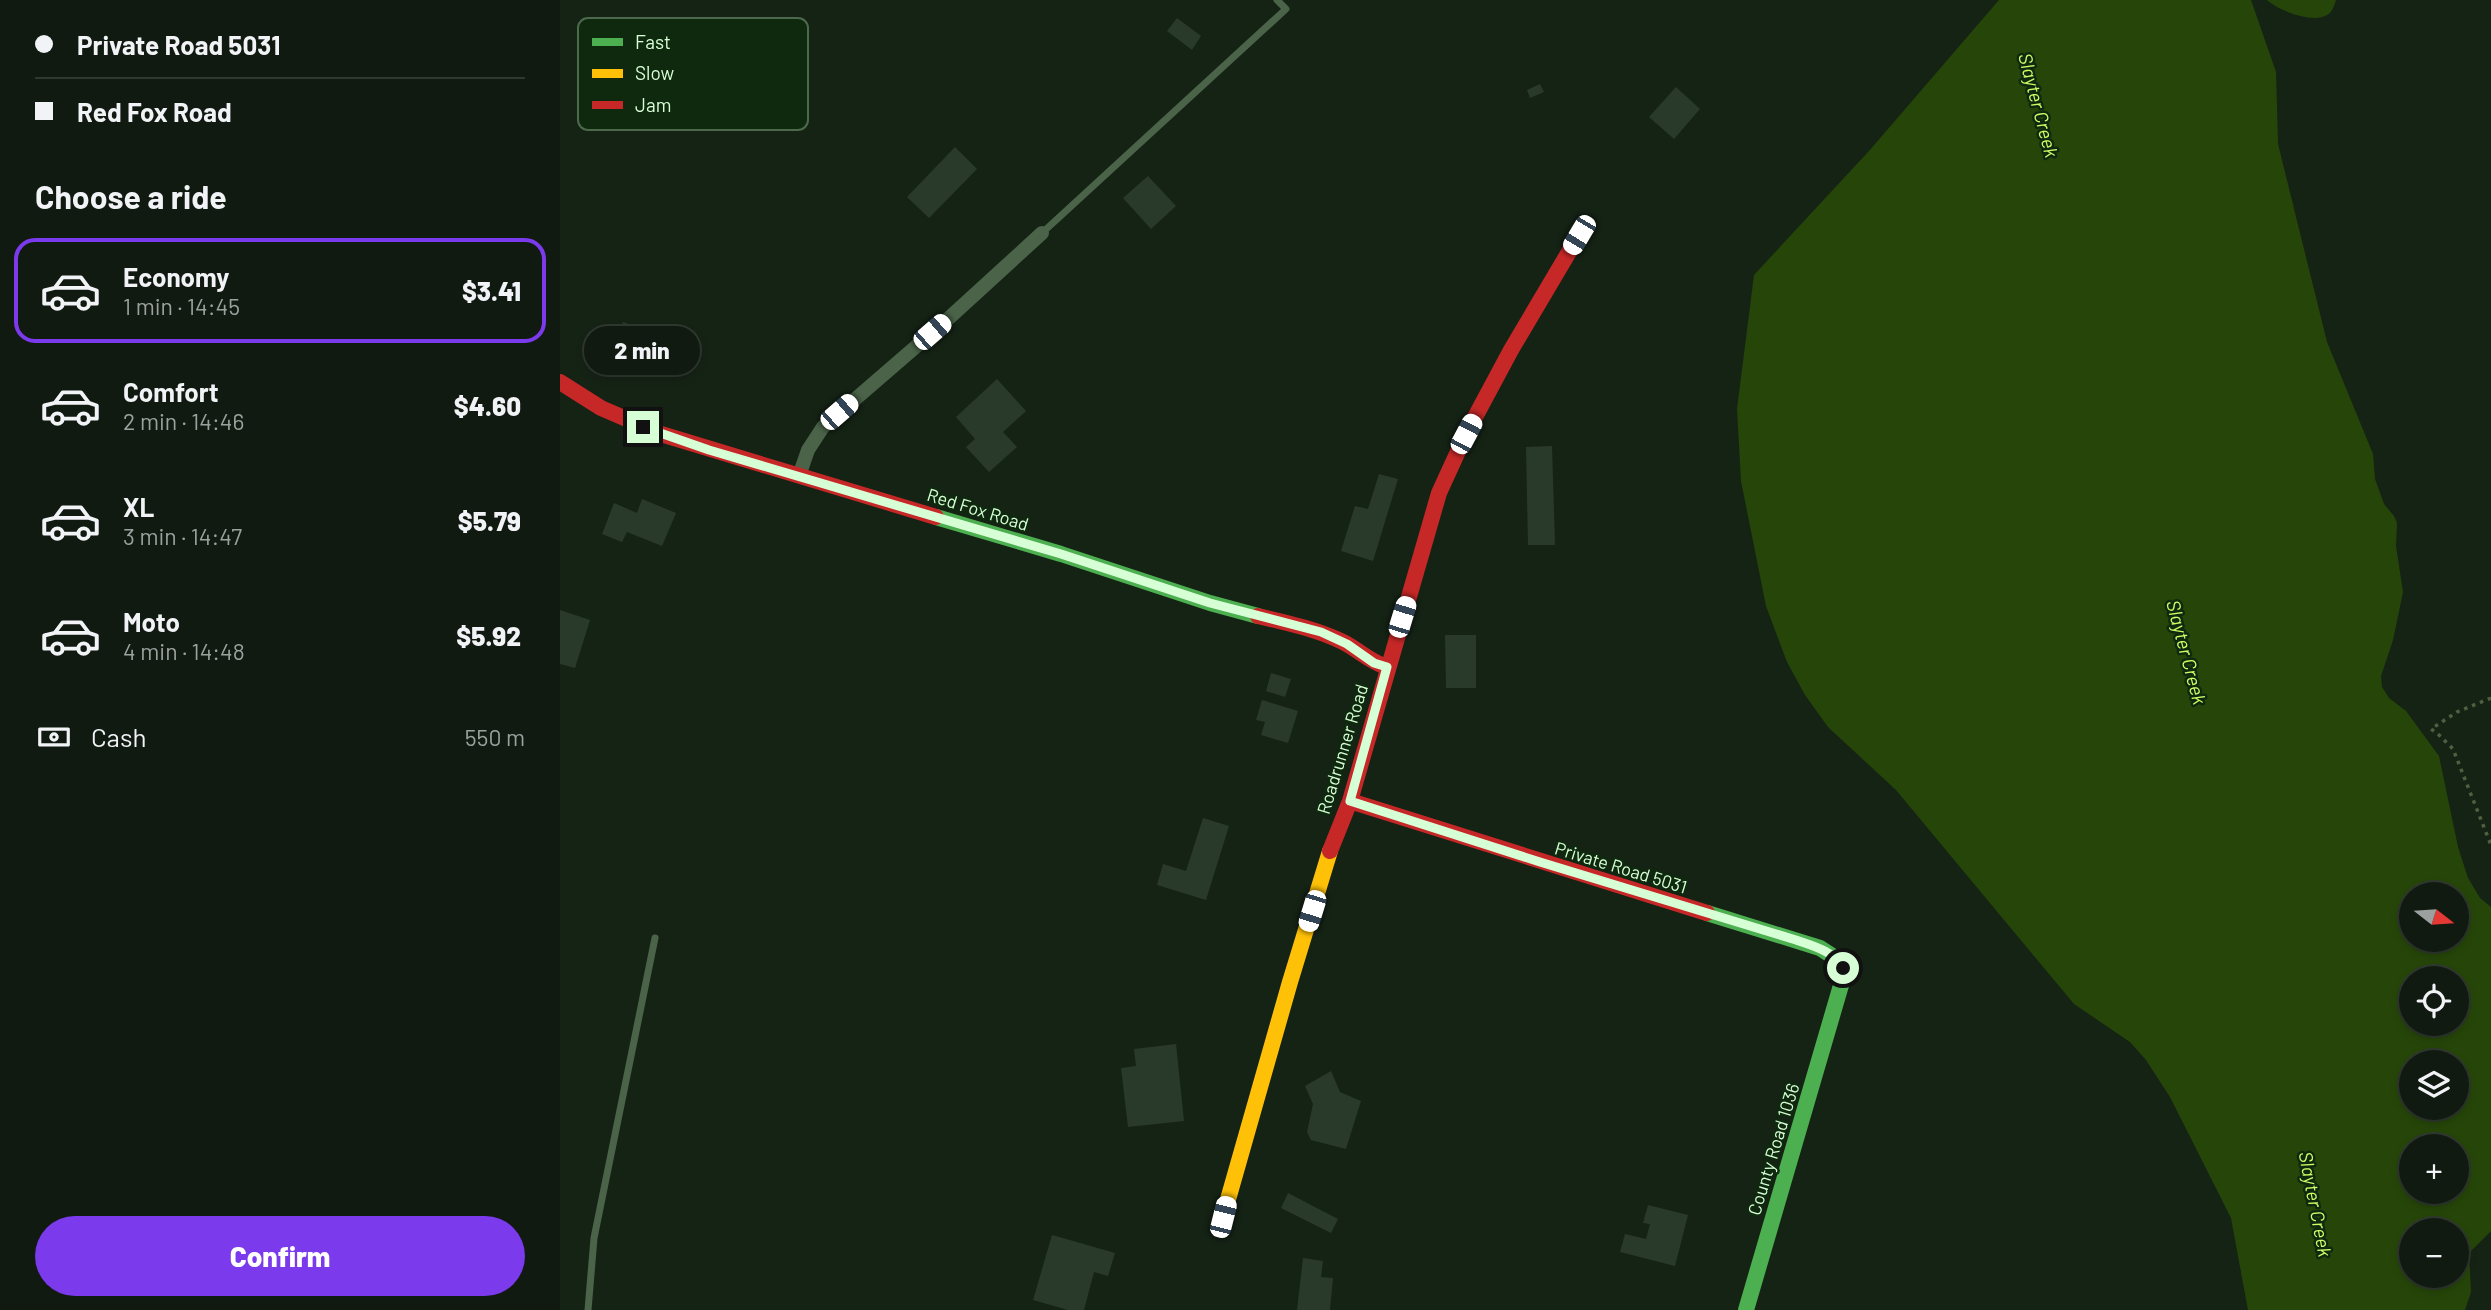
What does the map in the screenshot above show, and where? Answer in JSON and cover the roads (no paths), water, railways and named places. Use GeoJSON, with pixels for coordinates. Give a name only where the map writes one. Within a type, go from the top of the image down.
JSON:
{"type":"FeatureCollection","features":[{"type":"Feature","properties":{"kind":"street"},"geometry":{"type":"LineString","coordinates":[[799,476],[808,450],[824,427],[1042,233]]}},
{"type":"Feature","properties":{"kind":"street","name":"Roadrunner Road"},"geometry":{"type":"LineString","coordinates":[[1223,1217],[1290,982],[1334,839],[1350,801],[1439,493],[1466,434],[1511,350],[1579,235]]}},
{"type":"Feature","properties":{"kind":"street","name":"Red Fox Road"},"geometry":{"type":"LineString","coordinates":[[560,382],[589,402],[643,427],[709,450],[1061,554],[1210,603],[1321,632],[1347,644],[1374,663],[1387,667]]}},
{"type":"Feature","properties":{"kind":"street","name":"Private Road 5031"},"geometry":{"type":"LineString","coordinates":[[1350,801],[1820,948],[1840,961],[1843,968],[1838,1000]]}},
{"type":"Feature","properties":{"kind":"street","name":"County Road 1036"},"geometry":{"type":"LineString","coordinates":[[1746,1310],[1838,1000]]}},
{"type":"Feature","properties":{"kind":"lane"},"geometry":{"type":"LineString","coordinates":[[1042,233],[1286,9],[1277,0]]}},
{"type":"Feature","properties":{"kind":"lane"},"geometry":{"type":"LineString","coordinates":[[589,1310],[594,1238],[655,938]]}},
{"type":"Feature","properties":{"kind":"water","name":"Slayter Creek"},"geometry":{"type":"Polygon","coordinates":[[[1999,0],[2251,0],[2276,72],[2278,144],[2327,342],[2373,454],[2375,479],[2384,504],[2397,523],[2396,546],[2403,592],[2393,640],[2381,676],[2382,687],[2389,698],[2406,711],[2439,756],[2458,847],[2468,878],[2480,898],[2491,907],[2491,1231],[2469,1253],[2471,1292],[2465,1310],[2248,1310],[2231,1218],[2170,1097],[2146,1060],[2130,1042],[2074,1004],[1896,790],[1828,727],[1805,695],[1787,662],[1766,606],[1741,481],[1737,409],[1754,275],[1869,151],[1999,0]]]}},
{"type":"Feature","properties":{"kind":"water"},"geometry":{"type":"Polygon","coordinates":[[[2267,0],[2336,0],[2329,14],[2313,18],[2287,12],[2267,0]]]}}]}
